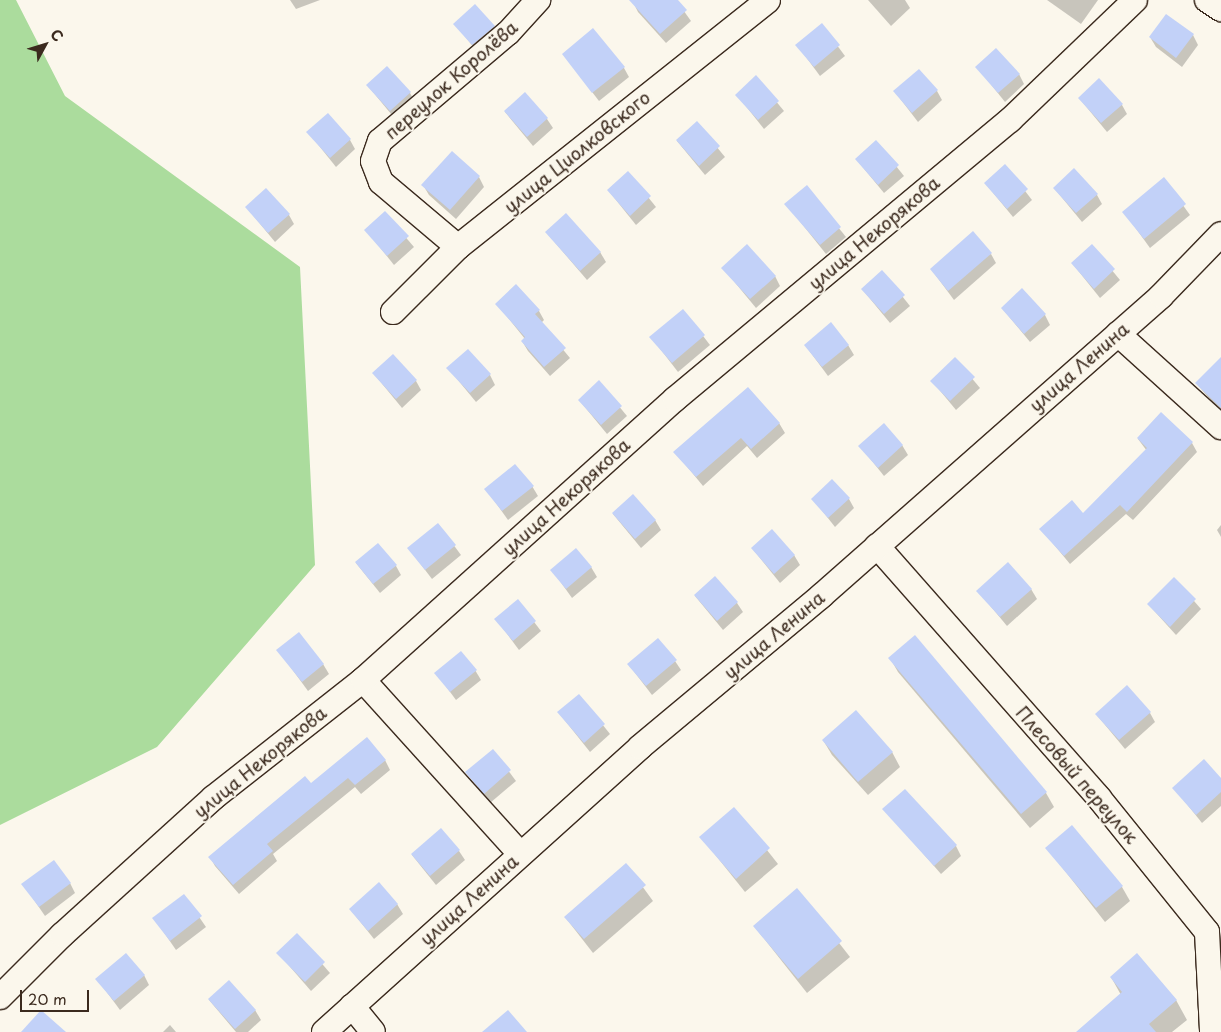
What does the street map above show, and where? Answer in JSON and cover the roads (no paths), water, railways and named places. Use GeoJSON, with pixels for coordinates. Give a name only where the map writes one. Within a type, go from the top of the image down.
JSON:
{"type":"FeatureCollection","features":[{"type":"Feature","properties":{"kind":"street","name":"переулок Королёва"},"geometry":{"type":"LineString","coordinates":[[458,247],[381,182],[373,161],[380,141],[508,34],[538,0]]}},
{"type":"Feature","properties":{"kind":"street","name":"улица Циолковского"},"geometry":{"type":"LineString","coordinates":[[393,312],[458,247],[768,0]]}},
{"type":"Feature","properties":{"kind":"street","name":"улица Некорякова"},"geometry":{"type":"LineString","coordinates":[[0,997],[62,935],[213,798],[363,680],[675,399],[1010,120],[1135,0]]}},
{"type":"Feature","properties":{"kind":"street"},"geometry":{"type":"LineString","coordinates":[[1207,0],[1221,9]]}},
{"type":"Feature","properties":{"kind":"street","name":"улица Ленина"},"geometry":{"type":"LineString","coordinates":[[324,1032],[520,854],[877,546],[1161,296],[1221,234]]}},
{"type":"Feature","properties":{"kind":"street"},"geometry":{"type":"LineString","coordinates":[[1118,334],[1221,426]]}},
{"type":"Feature","properties":{"kind":"street","name":"Плесовый переулок"},"geometry":{"type":"LineString","coordinates":[[877,546],[1099,798],[1207,932],[1212,1032]]}},
{"type":"Feature","properties":{"kind":"street"},"geometry":{"type":"LineString","coordinates":[[363,680],[520,854]]}},
{"type":"Feature","properties":{"kind":"street"},"geometry":{"type":"LineString","coordinates":[[352,1006],[373,1032]]}}]}
